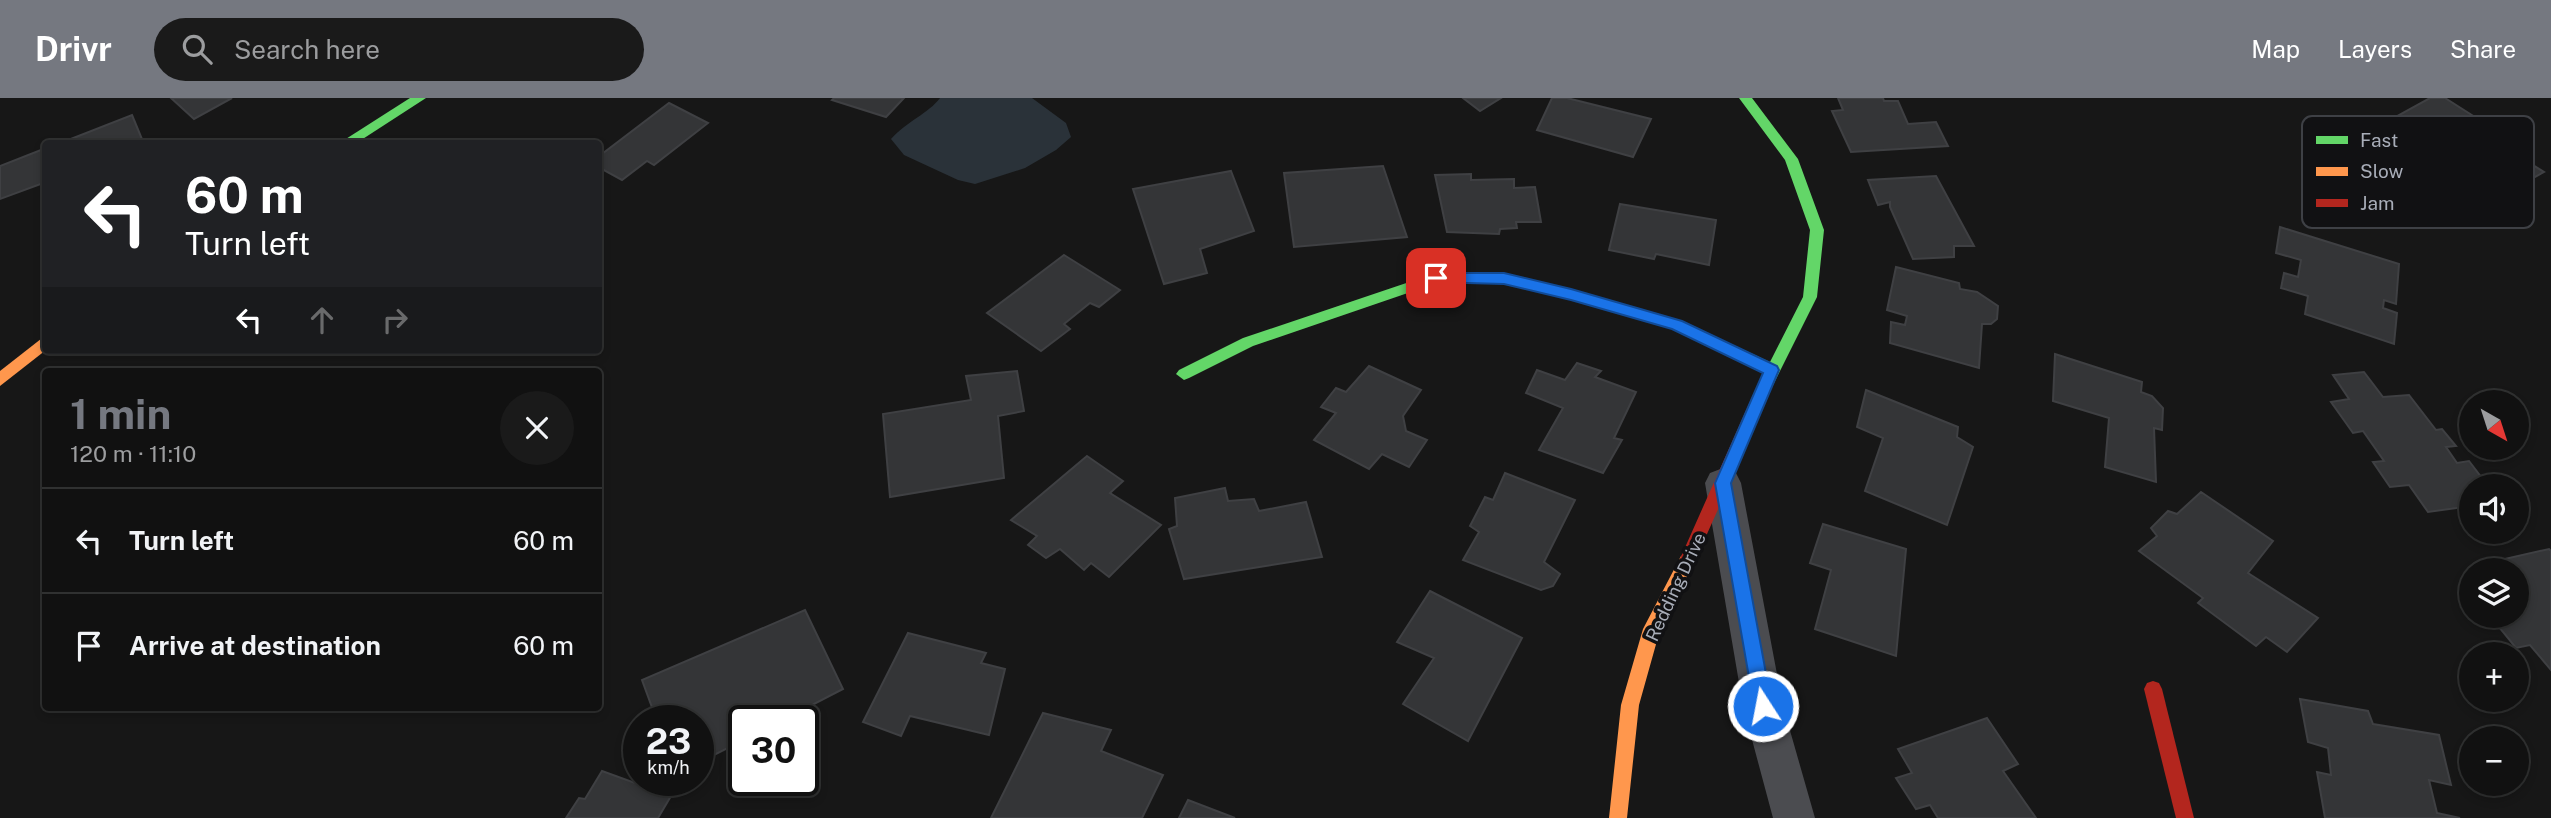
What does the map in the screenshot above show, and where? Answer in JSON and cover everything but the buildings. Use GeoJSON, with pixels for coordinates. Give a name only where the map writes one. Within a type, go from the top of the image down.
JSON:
{"type":"FeatureCollection","features":[{"type":"Feature","properties":{"kind":"street"},"geometry":{"type":"LineString","coordinates":[[351,140],[420,98]]}},
{"type":"Feature","properties":{"kind":"street","name":"Redding Drive"},"geometry":{"type":"LineString","coordinates":[[1618,818],[1630,705],[1652,629],[1701,535],[1772,370],[1810,297],[1817,230],[1791,159],[1745,98]]}},
{"type":"Feature","properties":{"kind":"street"},"geometry":{"type":"LineString","coordinates":[[1184,374],[1248,342],[1436,278],[1504,278],[1571,295],[1676,325],[1772,370]]}},
{"type":"Feature","properties":{"kind":"street"},"geometry":{"type":"LineString","coordinates":[[0,380],[42,344]]}},
{"type":"Feature","properties":{"kind":"street","name":"Redding Drive"},"geometry":{"type":"LineString","coordinates":[[1723,483],[1763,706],[1794,818]]}},
{"type":"Feature","properties":{"kind":"street"},"geometry":{"type":"LineString","coordinates":[[2153,689],[2185,818]]}},
{"type":"Feature","properties":{"kind":"shaded area"},"geometry":{"type":"Polygon","coordinates":[[[940,98],[1032,98],[1066,123],[1071,137],[1056,150],[1025,168],[975,184],[958,180],[904,155],[891,139],[940,98]]]}},
{"type":"Feature","properties":{"kind":"traffic: fast"},"geometry":{"type":"LineString","coordinates":[[351,140],[420,98]]}},
{"type":"Feature","properties":{"kind":"traffic: fast"},"geometry":{"type":"LineString","coordinates":[[1745,98],[1791,159],[1817,230],[1810,297],[1760,397]]}},
{"type":"Feature","properties":{"kind":"traffic: fast"},"geometry":{"type":"LineString","coordinates":[[1184,374],[1248,342],[1436,278],[1504,278],[1571,295],[1676,325],[1772,370]]}},
{"type":"Feature","properties":{"kind":"traffic: slow"},"geometry":{"type":"LineString","coordinates":[[0,380],[42,344]]}},
{"type":"Feature","properties":{"kind":"traffic: slow"},"geometry":{"type":"LineString","coordinates":[[1618,818],[1630,705],[1652,629],[1687,561]]}},
{"type":"Feature","properties":{"kind":"traffic: jam"},"geometry":{"type":"LineString","coordinates":[[1687,561],[1760,397]]}},
{"type":"Feature","properties":{"kind":"traffic: jam"},"geometry":{"type":"LineString","coordinates":[[2153,689],[2185,818]]}},
{"type":"Feature","properties":{"kind":"route"},"geometry":{"type":"LineString","coordinates":[[1436,278],[1504,278],[1571,295],[1676,325],[1772,370],[1723,483],[1763,706]]}}]}
